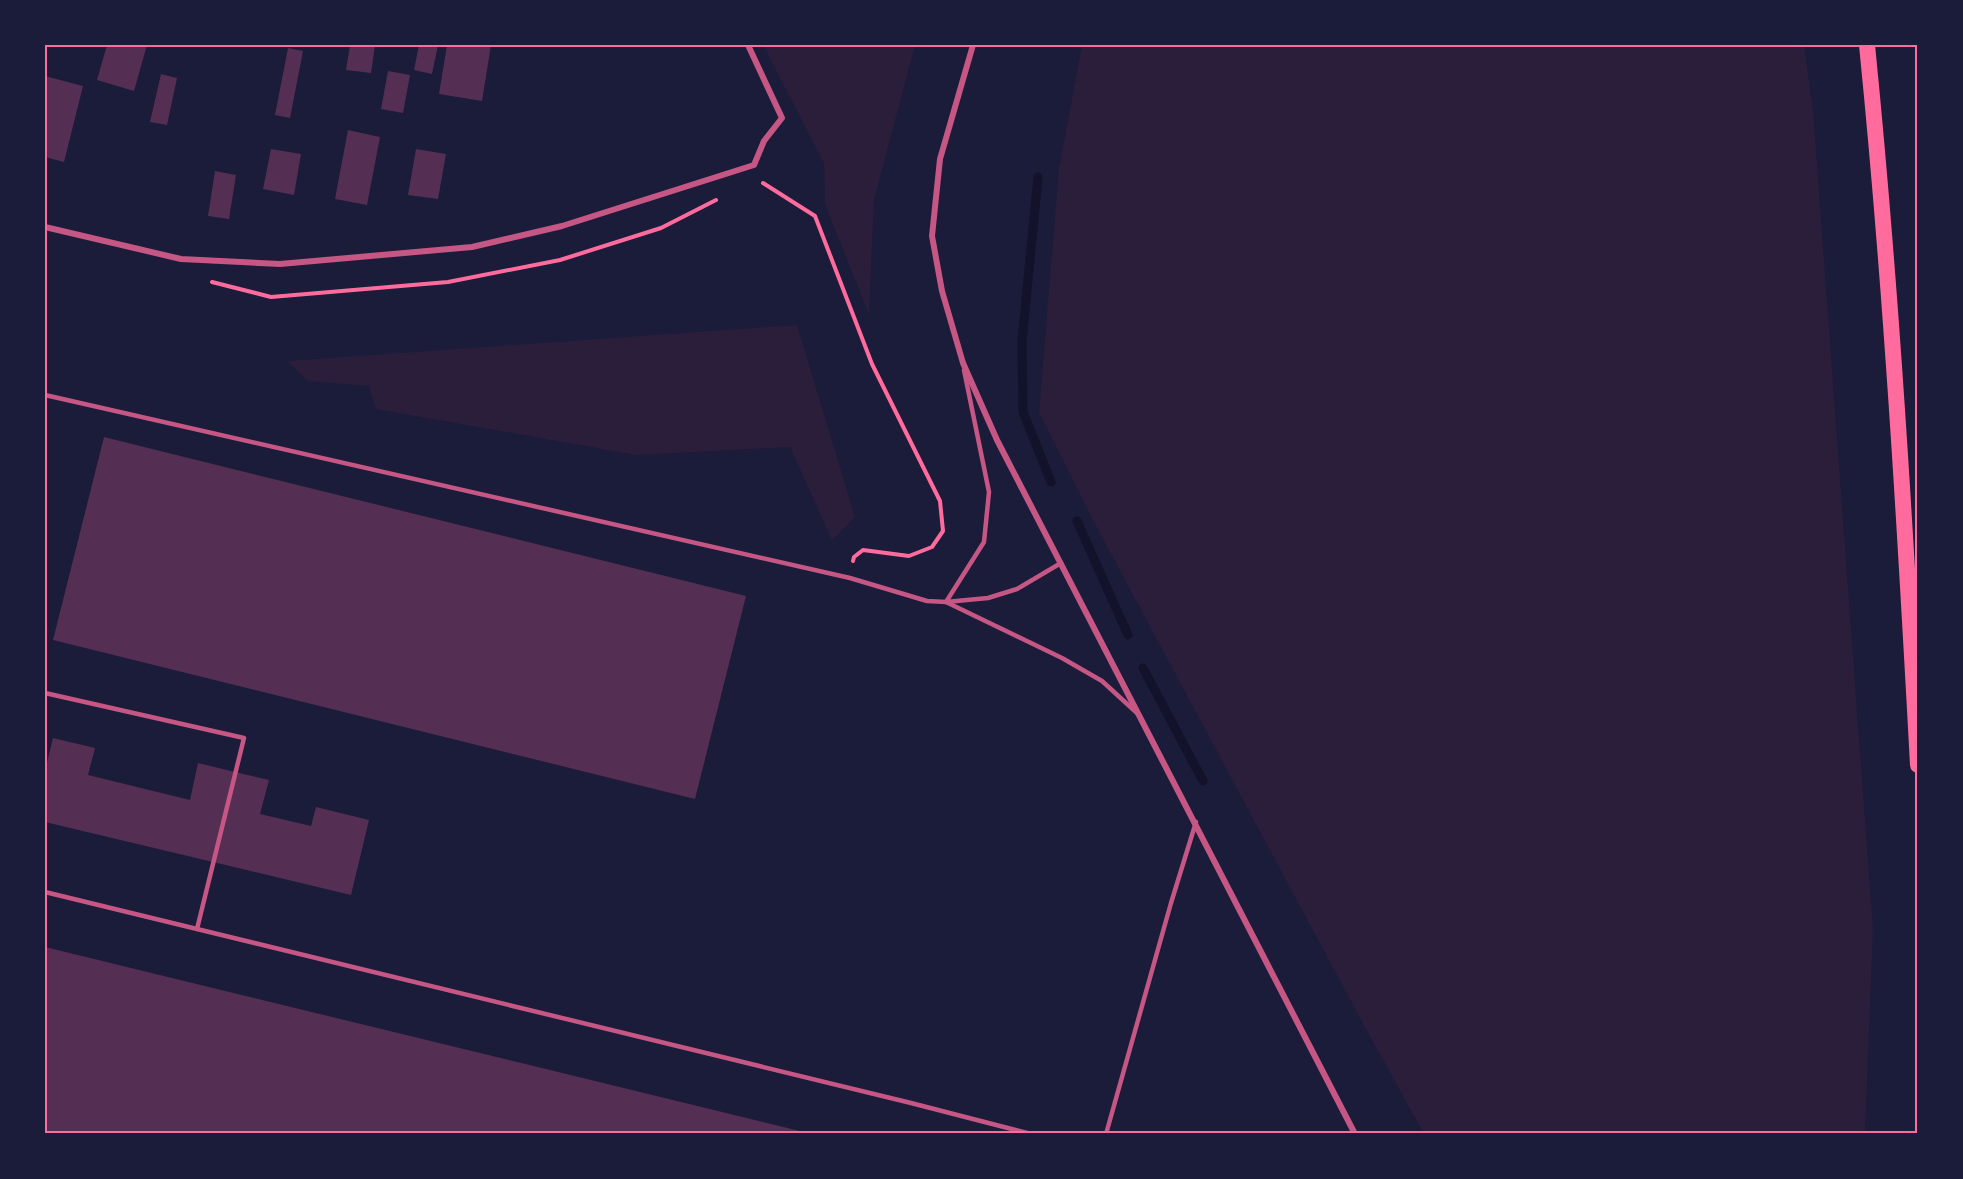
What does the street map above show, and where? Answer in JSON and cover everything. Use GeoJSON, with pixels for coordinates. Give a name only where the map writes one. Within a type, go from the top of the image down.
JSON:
{"type":"FeatureCollection","features":[{"type":"Feature","properties":{"kind":"highway"},"geometry":{"type":"LineString","coordinates":[[1867,45],[1883,208],[1904,496],[1918,765]]}},
{"type":"Feature","properties":{"kind":"street"},"geometry":{"type":"LineString","coordinates":[[45,227],[181,259],[280,264],[472,247],[562,226],[754,165],[764,141],[782,118],[748,45]]}},
{"type":"Feature","properties":{"kind":"street"},"geometry":{"type":"LineString","coordinates":[[973,45],[940,159],[932,236],[942,291],[963,363],[997,440],[1355,1134]]}},
{"type":"Feature","properties":{"kind":"lane"},"geometry":{"type":"LineString","coordinates":[[946,602],[984,542],[989,492],[963,363]]}},
{"type":"Feature","properties":{"kind":"lane"},"geometry":{"type":"LineString","coordinates":[[45,395],[850,578],[927,601],[946,602],[988,597],[1017,589],[1061,563]]}},
{"type":"Feature","properties":{"kind":"lane"},"geometry":{"type":"LineString","coordinates":[[946,602],[1062,658],[1102,681],[1139,716]]}},
{"type":"Feature","properties":{"kind":"lane"},"geometry":{"type":"LineString","coordinates":[[45,693],[244,738],[197,929]]}},
{"type":"Feature","properties":{"kind":"lane"},"geometry":{"type":"LineString","coordinates":[[1106,1134],[1196,822]]}},
{"type":"Feature","properties":{"kind":"lane"},"geometry":{"type":"LineString","coordinates":[[45,892],[1031,1134]]}},
{"type":"Feature","properties":{"kind":"path"},"geometry":{"type":"LineString","coordinates":[[757,180],[815,216],[872,364],[940,501],[943,531],[932,547],[909,556],[863,550],[854,557],[850,578]]}},
{"type":"Feature","properties":{"kind":"path"},"geometry":{"type":"LineString","coordinates":[[208,281],[271,297],[448,282],[560,260],[661,228],[719,199]]}},
{"type":"Feature","properties":{"kind":"shaded area"},"geometry":{"type":"Polygon","coordinates":[[[763,45],[915,45],[874,200],[869,314],[825,204],[824,163],[763,45]]]}},
{"type":"Feature","properties":{"kind":"shaded area"},"geometry":{"type":"Polygon","coordinates":[[[1082,45],[1804,45],[1813,110],[1873,929],[1865,1134],[1424,1134],[1095,524],[1039,412],[1059,169],[1082,45]]]}},
{"type":"Feature","properties":{"kind":"shaded area"},"geometry":{"type":"Polygon","coordinates":[[[797,325],[855,517],[832,540],[790,447],[636,455],[376,409],[369,386],[308,381],[287,361],[797,325]]]}},
{"type":"Feature","properties":{"kind":"building"},"geometry":{"type":"Polygon","coordinates":[[[107,45],[147,45],[134,91],[97,80],[107,45]]]}},
{"type":"Feature","properties":{"kind":"building"},"geometry":{"type":"Polygon","coordinates":[[[350,45],[375,45],[371,73],[346,70],[350,45]]]}},
{"type":"Feature","properties":{"kind":"building"},"geometry":{"type":"Polygon","coordinates":[[[419,45],[438,45],[432,74],[414,70],[419,45]]]}},
{"type":"Feature","properties":{"kind":"building"},"geometry":{"type":"Polygon","coordinates":[[[447,45],[491,45],[482,101],[439,94],[447,45]]]}},
{"type":"Feature","properties":{"kind":"building"},"geometry":{"type":"Polygon","coordinates":[[[288,48],[303,51],[290,118],[275,115],[288,48]]]}},
{"type":"Feature","properties":{"kind":"building"},"geometry":{"type":"Polygon","coordinates":[[[388,71],[410,75],[403,113],[381,109],[388,71]]]}},
{"type":"Feature","properties":{"kind":"building"},"geometry":{"type":"Polygon","coordinates":[[[161,74],[177,78],[167,125],[150,122],[161,74]]]}},
{"type":"Feature","properties":{"kind":"building"},"geometry":{"type":"Polygon","coordinates":[[[45,76],[83,86],[64,162],[45,157],[45,76]]]}},
{"type":"Feature","properties":{"kind":"building"},"geometry":{"type":"Polygon","coordinates":[[[348,130],[380,137],[367,205],[335,199],[348,130]]]}},
{"type":"Feature","properties":{"kind":"building"},"geometry":{"type":"Polygon","coordinates":[[[271,149],[301,154],[294,195],[263,189],[271,149]]]}},
{"type":"Feature","properties":{"kind":"building"},"geometry":{"type":"Polygon","coordinates":[[[416,149],[446,154],[438,199],[408,195],[416,149]]]}},
{"type":"Feature","properties":{"kind":"building"},"geometry":{"type":"Polygon","coordinates":[[[215,171],[236,175],[229,219],[208,216],[215,171]]]}},
{"type":"Feature","properties":{"kind":"building"},"geometry":{"type":"Polygon","coordinates":[[[104,437],[746,596],[695,799],[53,640],[104,437]]]}},
{"type":"Feature","properties":{"kind":"building"},"geometry":{"type":"Polygon","coordinates":[[[53,738],[95,748],[88,775],[190,800],[198,763],[269,780],[260,814],[311,826],[316,807],[369,820],[351,895],[45,822],[45,771],[53,738]]]}},
{"type":"Feature","properties":{"kind":"building"},"geometry":{"type":"Polygon","coordinates":[[[45,947],[808,1133],[808,1134],[45,1134],[45,947]]]}},
{"type":"Feature","properties":{"kind":"waterway"},"geometry":{"type":"LineString","coordinates":[[1038,177],[1022,341],[1023,412],[1051,482]]}},
{"type":"Feature","properties":{"kind":"waterway"},"geometry":{"type":"LineString","coordinates":[[1077,521],[1128,635]]}},
{"type":"Feature","properties":{"kind":"waterway"},"geometry":{"type":"LineString","coordinates":[[1143,668],[1203,781]]}}]}
